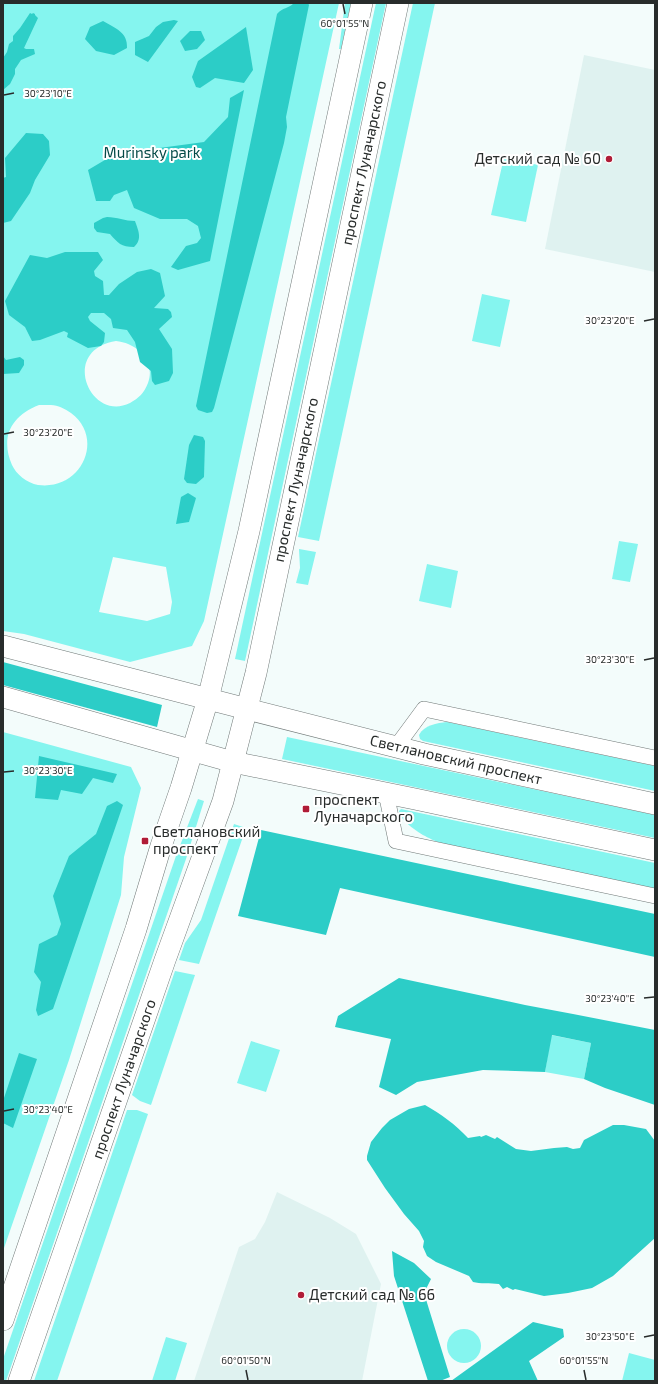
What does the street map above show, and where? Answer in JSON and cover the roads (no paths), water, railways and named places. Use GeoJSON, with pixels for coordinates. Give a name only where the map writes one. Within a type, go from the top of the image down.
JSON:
{"type":"FeatureCollection","features":[{"type":"Feature","properties":{"kind":"main road"},"geometry":{"type":"LineString","coordinates":[[3,1320],[136,929],[208,699],[249,531],[362,3]]}},
{"type":"Feature","properties":{"kind":"main road","name":"проспект Луначарского"},"geometry":{"type":"LineString","coordinates":[[20,1381],[162,967],[223,802],[248,709],[398,3]]}},
{"type":"Feature","properties":{"kind":"main road","name":"Светлановский проспект"},"geometry":{"type":"LineString","coordinates":[[3,646],[396,747],[655,804]]}},
{"type":"Feature","properties":{"kind":"main road"},"geometry":{"type":"LineString","coordinates":[[3,697],[233,762],[655,850]]}},
{"type":"Feature","properties":{"kind":"street"},"geometry":{"type":"LineString","coordinates":[[396,747],[424,709],[655,758]]}},
{"type":"Feature","properties":{"kind":"street"},"geometry":{"type":"LineString","coordinates":[[386,793],[396,841],[655,896]]}},
{"type":"Feature","properties":{"kind":"place","name":"Детский сад № 60"},"geometry":{"type":"Point","coordinates":[609,159]}},
{"type":"Feature","properties":{"kind":"place","name":"проспект Луначарского"},"geometry":{"type":"Point","coordinates":[306,809]}},
{"type":"Feature","properties":{"kind":"place","name":"Светлановский проспект"},"geometry":{"type":"Point","coordinates":[145,841]}},
{"type":"Feature","properties":{"kind":"place","name":"Детский сад № 66"},"geometry":{"type":"Point","coordinates":[301,1295]}},
{"type":"Feature","properties":{"kind":"park label","name":"Murinsky park"},"geometry":{"type":"Point","coordinates":[152,153]}}]}
